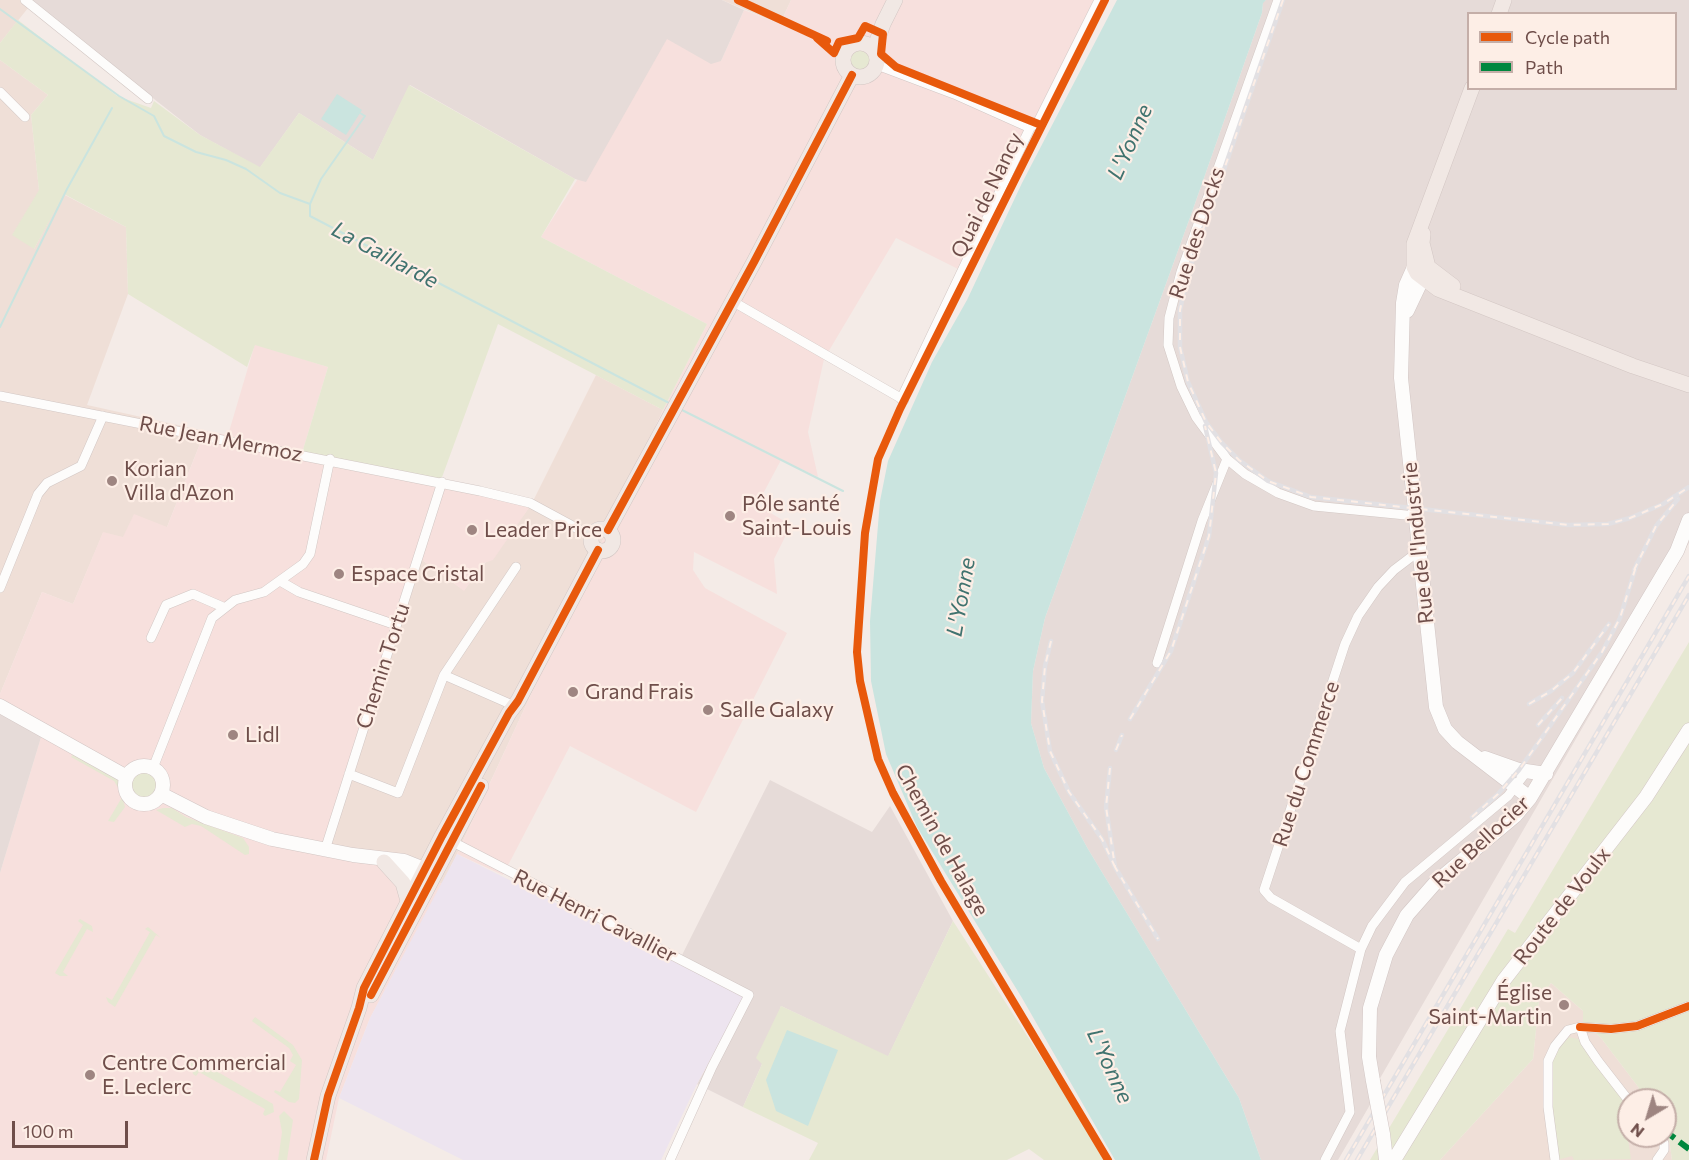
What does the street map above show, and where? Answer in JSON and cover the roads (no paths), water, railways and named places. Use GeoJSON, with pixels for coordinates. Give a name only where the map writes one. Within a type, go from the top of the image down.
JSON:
{"type":"FeatureCollection","features":[{"type":"Feature","properties":{"kind":"main road"},"geometry":{"type":"LineString","coordinates":[[885,0],[861,42],[850,46],[844,52],[844,66],[852,75],[862,77],[869,75],[876,58],[883,24],[895,0]]}},
{"type":"Feature","properties":{"kind":"main road"},"geometry":{"type":"LineString","coordinates":[[861,42],[876,58]]}},
{"type":"Feature","properties":{"kind":"main road"},"geometry":{"type":"LineString","coordinates":[[608,530],[852,75]]}},
{"type":"Feature","properties":{"kind":"main road"},"geometry":{"type":"LineString","coordinates":[[1404,319],[1413,298],[1424,222],[1471,90]]}},
{"type":"Feature","properties":{"kind":"main road"},"geometry":{"type":"LineString","coordinates":[[1418,273],[1438,289],[1633,366],[1689,385]]}},
{"type":"Feature","properties":{"kind":"main road"},"geometry":{"type":"LineString","coordinates":[[1418,273],[1445,282],[1527,323]]}},
{"type":"Feature","properties":{"kind":"main road","name":"Rue de l'Industrie"},"geometry":{"type":"LineString","coordinates":[[1418,273],[1403,303],[1401,378],[1436,707],[1450,736],[1530,798]]}},
{"type":"Feature","properties":{"kind":"main road"},"geometry":{"type":"LineString","coordinates":[[1413,298],[1438,289]]}},
{"type":"Feature","properties":{"kind":"main road","name":"Rue Bellocier"},"geometry":{"type":"LineString","coordinates":[[1386,1160],[1383,1127],[1369,1057],[1370,1008],[1386,955],[1407,915],[1436,882],[1515,816],[1530,798],[1677,551],[1689,520]]}},
{"type":"Feature","properties":{"kind":"main road"},"geometry":{"type":"LineString","coordinates":[[599,530],[608,530],[612,537],[612,544],[605,551],[598,550],[591,543],[591,536],[599,530]]}},
{"type":"Feature","properties":{"kind":"main road"},"geometry":{"type":"LineString","coordinates":[[359,1008],[369,998],[427,876],[598,550]]}},
{"type":"Feature","properties":{"kind":"main road"},"geometry":{"type":"LineString","coordinates":[[0,706],[127,777]]}},
{"type":"Feature","properties":{"kind":"main road","name":"Route de Voulx"},"geometry":{"type":"LineString","coordinates":[[1394,1160],[1504,980],[1639,806],[1689,730]]}},
{"type":"Feature","properties":{"kind":"main road"},"geometry":{"type":"LineString","coordinates":[[1472,753],[1527,771],[1546,774]]}},
{"type":"Feature","properties":{"kind":"main road"},"geometry":{"type":"LineString","coordinates":[[141,766],[153,768],[162,776],[161,794],[148,804],[136,802],[126,788],[127,777],[141,766]]}},
{"type":"Feature","properties":{"kind":"main road"},"geometry":{"type":"LineString","coordinates":[[161,794],[206,817],[272,839],[377,859],[404,861],[427,876]]}},
{"type":"Feature","properties":{"kind":"main road"},"geometry":{"type":"LineString","coordinates":[[377,859],[403,883],[408,902]]}},
{"type":"Feature","properties":{"kind":"main road"},"geometry":{"type":"LineString","coordinates":[[314,1160],[328,1096],[364,988],[408,902],[427,876]]}},
{"type":"Feature","properties":{"kind":"main road"},"geometry":{"type":"LineString","coordinates":[[1383,1127],[1403,1143]]}},
{"type":"Feature","properties":{"kind":"street"},"geometry":{"type":"LineString","coordinates":[[25,0],[148,99]]}},
{"type":"Feature","properties":{"kind":"street","name":"Rue des Docks"},"geometry":{"type":"LineString","coordinates":[[1278,0],[1181,272],[1169,318],[1168,345],[1181,386],[1196,417],[1227,459],[1257,481],[1303,502],[1333,509],[1416,516]]}},
{"type":"Feature","properties":{"kind":"street","name":"Quai de Nancy"},"geometry":{"type":"LineString","coordinates":[[732,301],[903,400],[1030,128],[1039,120],[1096,1]]}},
{"type":"Feature","properties":{"kind":"street"},"geometry":{"type":"LineString","coordinates":[[876,58],[1030,128]]}},
{"type":"Feature","properties":{"kind":"street"},"geometry":{"type":"LineString","coordinates":[[0,92],[25,117]]}},
{"type":"Feature","properties":{"kind":"street","name":"Rue Jean Mermoz"},"geometry":{"type":"LineString","coordinates":[[0,396],[442,482],[530,503],[591,536]]}},
{"type":"Feature","properties":{"kind":"street"},"geometry":{"type":"LineString","coordinates":[[0,588],[38,494],[47,483],[81,465],[103,416]]}},
{"type":"Feature","properties":{"kind":"street"},"geometry":{"type":"LineString","coordinates":[[153,768],[212,618],[223,607],[235,600],[264,592],[303,564],[310,554],[330,459]]}},
{"type":"Feature","properties":{"kind":"street"},"geometry":{"type":"LineString","coordinates":[[1157,663],[1208,505],[1227,459]]}},
{"type":"Feature","properties":{"kind":"street","name":"Chemin Tortu"},"geometry":{"type":"LineString","coordinates":[[325,850],[442,482]]}},
{"type":"Feature","properties":{"kind":"street","name":"Rue du Commerce"},"geometry":{"type":"LineString","coordinates":[[1361,949],[1271,898],[1264,890],[1346,644],[1358,616],[1386,578],[1419,552]]}},
{"type":"Feature","properties":{"kind":"street"},"geometry":{"type":"LineString","coordinates":[[349,774],[398,793],[444,675],[516,567]]}},
{"type":"Feature","properties":{"kind":"street"},"geometry":{"type":"LineString","coordinates":[[280,581],[298,592],[396,625]]}},
{"type":"Feature","properties":{"kind":"street"},"geometry":{"type":"LineString","coordinates":[[151,638],[166,605],[193,594],[223,607]]}},
{"type":"Feature","properties":{"kind":"street"},"geometry":{"type":"LineString","coordinates":[[444,675],[516,704]]}},
{"type":"Feature","properties":{"kind":"street"},"geometry":{"type":"LineString","coordinates":[[1324,1160],[1350,1112],[1340,1031],[1361,949],[1372,926],[1405,882],[1508,796],[1527,771]]}},
{"type":"Feature","properties":{"kind":"street","name":"Rue Henri Cavallier"},"geometry":{"type":"LineString","coordinates":[[447,839],[749,995],[712,1067],[670,1160]]}},
{"type":"Feature","properties":{"kind":"street"},"geometry":{"type":"LineString","coordinates":[[1555,1160],[1548,1107],[1548,1061],[1555,1046],[1568,1030],[1580,1027],[1611,1029],[1637,1026],[1689,1006]]}},
{"type":"Feature","properties":{"kind":"street"},"geometry":{"type":"LineString","coordinates":[[1580,1027],[1585,1042],[1619,1088]]}},
{"type":"Feature","properties":{"kind":"water","name":"L'Yonne"},"geometry":{"type":"Polygon","coordinates":[[[1117,0],[1266,0],[1263,3],[1262,13],[1192,212],[1045,618],[1033,671],[1031,723],[1044,768],[1088,849],[1239,1098],[1261,1160],[1115,1160],[1022,998],[917,827],[886,754],[871,681],[870,621],[880,501],[888,461],[932,362],[967,300],[1022,183],[1117,0]]]}},
{"type":"Feature","properties":{"kind":"water"},"geometry":{"type":"Polygon","coordinates":[[[337,94],[362,110],[346,135],[321,119],[337,94]]]}},
{"type":"Feature","properties":{"kind":"water"},"geometry":{"type":"Polygon","coordinates":[[[787,1030],[838,1050],[808,1126],[776,1111],[766,1080],[787,1030]]]}},
{"type":"Feature","properties":{"kind":"waterway","name":"La Gaillarde"},"geometry":{"type":"LineString","coordinates":[[0,9],[119,96],[154,116],[164,136],[196,152],[226,160],[246,169],[280,193],[310,204],[310,216],[669,403]]}},
{"type":"Feature","properties":{"kind":"waterway","name":"La Gaillarde"},"geometry":{"type":"LineString","coordinates":[[0,327],[67,189],[112,108]]}},
{"type":"Feature","properties":{"kind":"waterway"},"geometry":{"type":"LineString","coordinates":[[310,204],[321,179],[365,116],[360,113]]}},
{"type":"Feature","properties":{"kind":"waterway","name":"La Gaillarde"},"geometry":{"type":"LineString","coordinates":[[682,410],[843,491]]}},
{"type":"Feature","properties":{"kind":"railway"},"geometry":{"type":"LineString","coordinates":[[1283,0],[1188,273],[1180,310],[1180,347],[1188,382],[1206,422],[1222,443],[1239,460],[1268,481],[1311,497],[1568,525],[1608,524],[1630,518],[1663,504],[1689,487]]}},
{"type":"Feature","properties":{"kind":"railway"},"geometry":{"type":"LineString","coordinates":[[1130,719],[1171,651],[1209,536],[1216,473],[1205,426]]}},
{"type":"Feature","properties":{"kind":"railway"},"geometry":{"type":"LineString","coordinates":[[1634,570],[1656,526],[1678,499]]}},
{"type":"Feature","properties":{"kind":"railway"},"geometry":{"type":"LineString","coordinates":[[1472,817],[1498,794],[1519,770],[1602,652],[1620,618],[1637,563]]}},
{"type":"Feature","properties":{"kind":"railway"},"geometry":{"type":"LineString","coordinates":[[1346,1160],[1689,576]]}},
{"type":"Feature","properties":{"kind":"railway"},"geometry":{"type":"LineString","coordinates":[[1357,1160],[1689,595]]}},
{"type":"Feature","properties":{"kind":"railway"},"geometry":{"type":"LineString","coordinates":[[1529,704],[1551,691],[1573,673],[1609,624]]}},
{"type":"Feature","properties":{"kind":"railway"},"geometry":{"type":"LineString","coordinates":[[1051,641],[1045,666],[1042,701],[1050,751],[1069,792],[1102,839],[1115,867]]}},
{"type":"Feature","properties":{"kind":"railway"},"geometry":{"type":"LineString","coordinates":[[1538,725],[1562,698]]}},
{"type":"Feature","properties":{"kind":"railway"},"geometry":{"type":"LineString","coordinates":[[1116,750],[1122,735]]}},
{"type":"Feature","properties":{"kind":"railway"},"geometry":{"type":"LineString","coordinates":[[1110,768],[1106,807],[1115,867],[1158,939]]}},
{"type":"Feature","properties":{"kind":"place","name":"Korian Villa d'Azon"},"geometry":{"type":"Point","coordinates":[112,481]}},
{"type":"Feature","properties":{"kind":"place","name":"Pôle santé Saint-Louis"},"geometry":{"type":"Point","coordinates":[730,516]}},
{"type":"Feature","properties":{"kind":"place","name":"Leader Price"},"geometry":{"type":"Point","coordinates":[472,530]}},
{"type":"Feature","properties":{"kind":"place","name":"Espace Cristal"},"geometry":{"type":"Point","coordinates":[339,574]}},
{"type":"Feature","properties":{"kind":"place","name":"Grand Frais"},"geometry":{"type":"Point","coordinates":[573,692]}},
{"type":"Feature","properties":{"kind":"place","name":"Salle Galaxy"},"geometry":{"type":"Point","coordinates":[708,710]}},
{"type":"Feature","properties":{"kind":"place","name":"Lidl"},"geometry":{"type":"Point","coordinates":[233,735]}},
{"type":"Feature","properties":{"kind":"place","name":"Église Saint-Martin"},"geometry":{"type":"Point","coordinates":[1564,1005]}},
{"type":"Feature","properties":{"kind":"place","name":"Centre Commercial E. Leclerc"},"geometry":{"type":"Point","coordinates":[90,1075]}}]}
